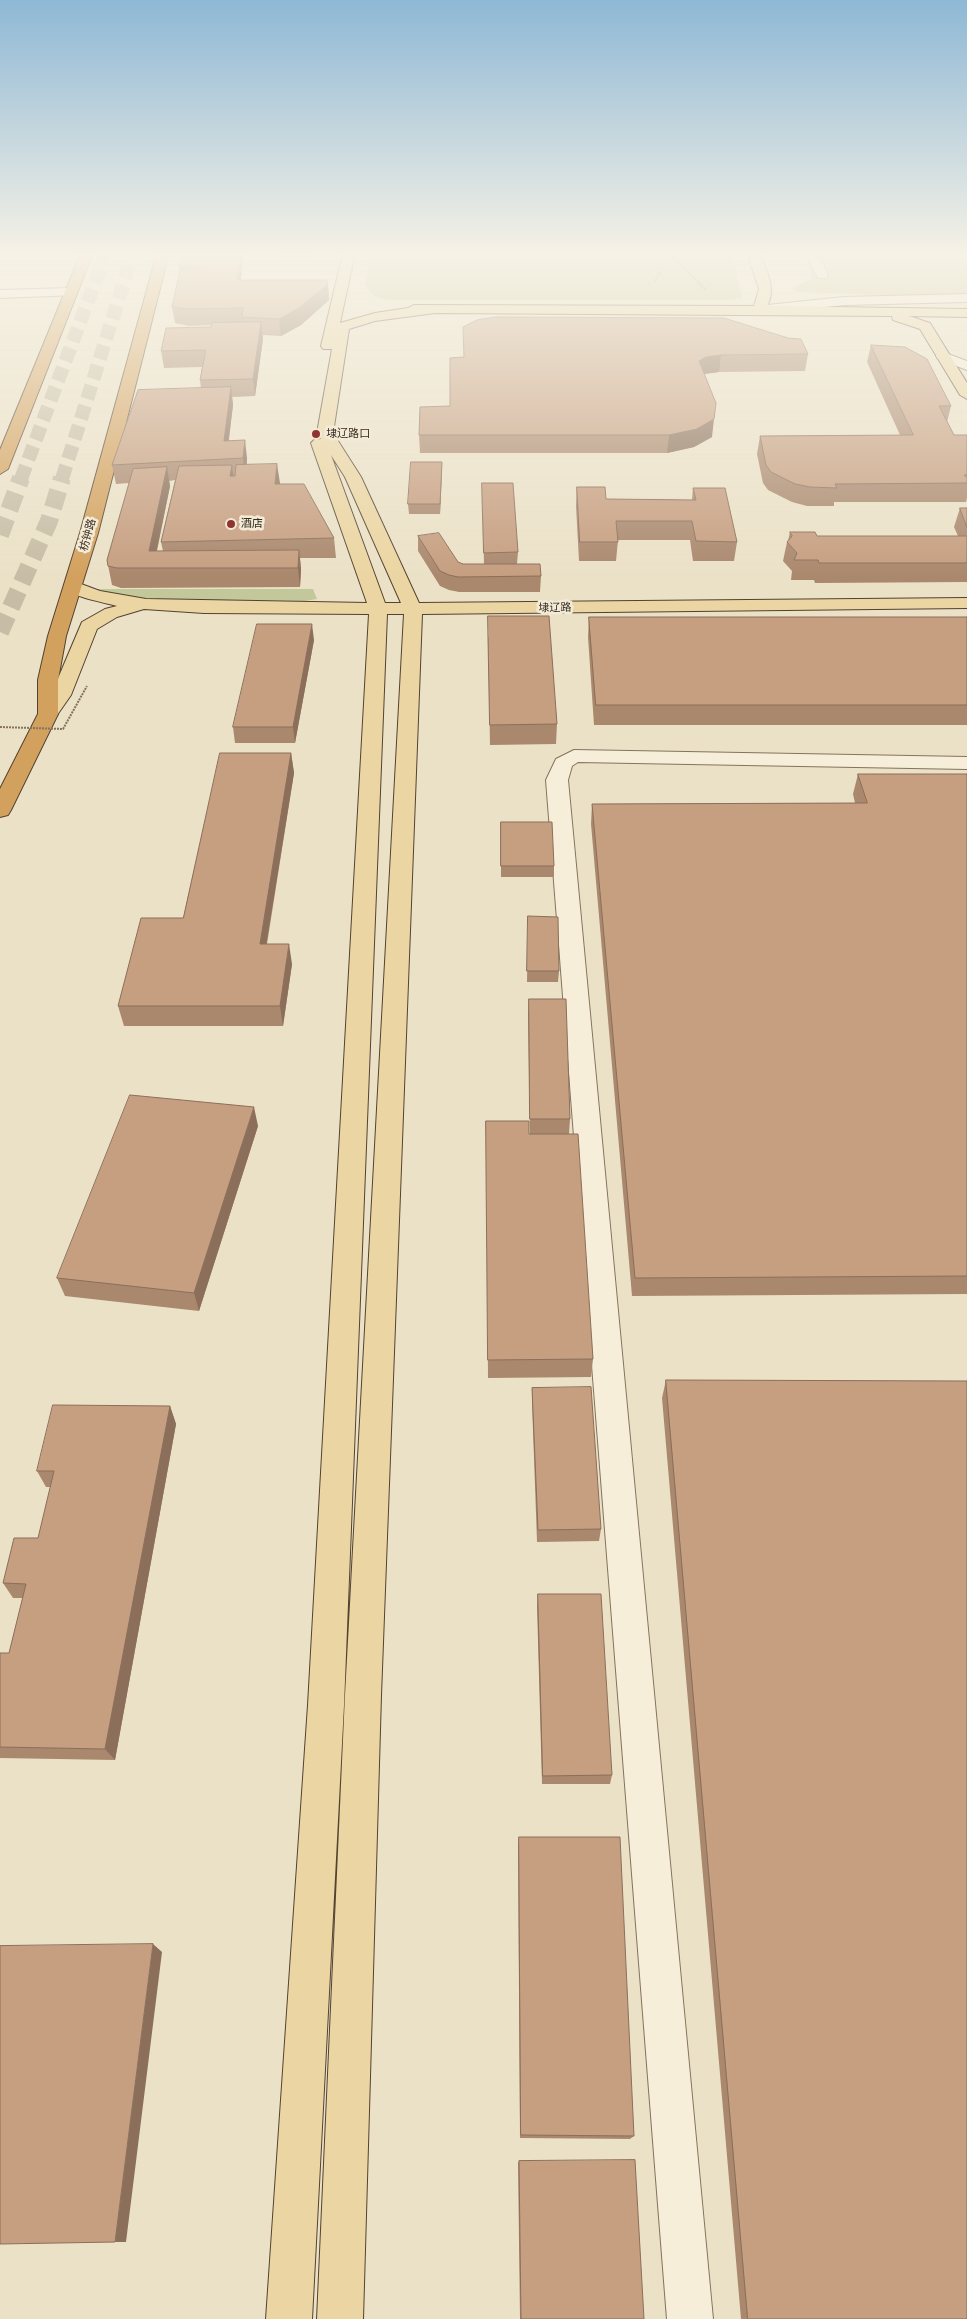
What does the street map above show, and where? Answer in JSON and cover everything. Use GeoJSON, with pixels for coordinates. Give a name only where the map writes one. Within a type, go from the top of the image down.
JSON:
{"type":"FeatureCollection","features":[{"type":"Feature","properties":{"kind":"highway"},"geometry":{"type":"LineString","coordinates":[[0,468],[43,361]]}},
{"type":"Feature","properties":{"kind":"highway","name":"枋钟路"},"geometry":{"type":"LineString","coordinates":[[0,810],[48,714],[48,680],[57,636],[89,533],[134,361]]}},
{"type":"Feature","properties":{"kind":"main road"},"geometry":{"type":"LineString","coordinates":[[289,2319],[326,1705],[378,609],[316,434],[325,361]]}},
{"type":"Feature","properties":{"kind":"main road"},"geometry":{"type":"LineString","coordinates":[[337,361],[325,433],[353,477],[413,609],[363,1695],[340,2319]]}},
{"type":"Feature","properties":{"kind":"main road"},"geometry":{"type":"LineString","coordinates":[[946,361],[967,395]]}},
{"type":"Feature","properties":{"kind":"main road"},"geometry":{"type":"LineString","coordinates":[[73,586],[103,598],[143,604]]}},
{"type":"Feature","properties":{"kind":"main road","name":"埭辽路"},"geometry":{"type":"LineString","coordinates":[[143,604],[413,609],[967,603]]}},
{"type":"Feature","properties":{"kind":"main road"},"geometry":{"type":"LineString","coordinates":[[48,714],[62,695],[89,626],[110,613],[143,604]]}},
{"type":"Feature","properties":{"kind":"street"},"geometry":{"type":"LineString","coordinates":[[690,2319],[558,780],[563,763],[574,756],[967,763]]}},
{"type":"Feature","properties":{"kind":"path"},"geometry":{"type":"LineString","coordinates":[[0,726],[63,729],[87,686]]}},
{"type":"Feature","properties":{"kind":"green space"},"geometry":{"type":"Polygon","coordinates":[[[95,589],[313,589],[317,599],[304,601],[137,599],[125,598],[95,589]]]}},
{"type":"Feature","properties":{"kind":"building"},"geometry":{"type":"Polygon","coordinates":[[[204,361],[255,361],[253,379],[200,380],[204,361]]]}},
{"type":"Feature","properties":{"kind":"building"},"geometry":{"type":"Polygon","coordinates":[[[450,361],[699,361],[716,403],[714,419],[697,429],[669,435],[419,435],[420,407],[450,406],[450,361]]]}},
{"type":"Feature","properties":{"kind":"building"},"geometry":{"type":"Polygon","coordinates":[[[879,361],[928,361],[951,406],[939,406],[954,435],[967,435],[967,475],[964,475],[967,478],[967,483],[835,484],[837,488],[810,487],[795,484],[771,472],[766,465],[760,436],[913,435],[879,361]]]}},
{"type":"Feature","properties":{"kind":"building"},"geometry":{"type":"Polygon","coordinates":[[[231,387],[224,441],[245,440],[243,458],[112,465],[138,390],[231,387]]]}},
{"type":"Feature","properties":{"kind":"building"},"geometry":{"type":"Polygon","coordinates":[[[411,462],[442,462],[440,504],[408,504],[411,462]]]}},
{"type":"Feature","properties":{"kind":"building","name":"酒店"},"geometry":{"type":"Polygon","coordinates":[[[277,464],[275,484],[304,484],[334,538],[161,542],[179,466],[232,465],[230,476],[235,476],[236,465],[277,464]]]}},
{"type":"Feature","properties":{"kind":"building"},"geometry":{"type":"Polygon","coordinates":[[[167,467],[149,551],[299,550],[298,568],[117,568],[108,566],[107,560],[133,469],[167,467]]]}},
{"type":"Feature","properties":{"kind":"building"},"geometry":{"type":"Polygon","coordinates":[[[482,483],[513,483],[518,552],[484,553],[482,483]]]}},
{"type":"Feature","properties":{"kind":"building"},"geometry":{"type":"Polygon","coordinates":[[[577,487],[605,487],[606,499],[696,500],[693,488],[725,488],[737,542],[696,541],[692,521],[616,521],[618,542],[580,542],[577,487]]]}},
{"type":"Feature","properties":{"kind":"building"},"geometry":{"type":"Polygon","coordinates":[[[960,508],[967,508],[967,527],[960,508]]]}},
{"type":"Feature","properties":{"kind":"building"},"geometry":{"type":"Polygon","coordinates":[[[790,532],[815,532],[817,536],[967,536],[967,563],[819,563],[818,560],[794,560],[797,553],[787,542],[792,536],[790,532]]]}},
{"type":"Feature","properties":{"kind":"building"},"geometry":{"type":"Polygon","coordinates":[[[439,533],[458,562],[463,564],[540,564],[541,576],[458,577],[449,575],[440,571],[418,536],[439,533]]]}},
{"type":"Feature","properties":{"kind":"building"},"geometry":{"type":"Polygon","coordinates":[[[488,616],[549,616],[557,724],[490,725],[488,616]]]}},
{"type":"Feature","properties":{"kind":"building"},"geometry":{"type":"Polygon","coordinates":[[[589,617],[967,617],[967,705],[596,705],[589,617]]]}},
{"type":"Feature","properties":{"kind":"building"},"geometry":{"type":"Polygon","coordinates":[[[257,624],[312,624],[293,727],[233,727],[257,624]]]}},
{"type":"Feature","properties":{"kind":"building"},"geometry":{"type":"Polygon","coordinates":[[[220,753],[291,753],[260,944],[289,944],[280,1006],[118,1006],[141,918],[183,918],[220,753]]]}},
{"type":"Feature","properties":{"kind":"building"},"geometry":{"type":"Polygon","coordinates":[[[858,774],[967,774],[967,1276],[635,1278],[592,804],[867,803],[858,774]]]}},
{"type":"Feature","properties":{"kind":"building"},"geometry":{"type":"Polygon","coordinates":[[[501,822],[552,822],[554,866],[501,866],[501,822]]]}},
{"type":"Feature","properties":{"kind":"building"},"geometry":{"type":"Polygon","coordinates":[[[528,916],[558,917],[559,971],[527,971],[528,916]]]}},
{"type":"Feature","properties":{"kind":"building"},"geometry":{"type":"Polygon","coordinates":[[[529,999],[566,999],[570,1119],[530,1119],[529,999]]]}},
{"type":"Feature","properties":{"kind":"building"},"geometry":{"type":"Polygon","coordinates":[[[130,1095],[254,1107],[194,1293],[57,1278],[130,1095]]]}},
{"type":"Feature","properties":{"kind":"building"},"geometry":{"type":"Polygon","coordinates":[[[486,1121],[529,1121],[529,1134],[578,1134],[593,1359],[488,1360],[486,1121]]]}},
{"type":"Feature","properties":{"kind":"building"},"geometry":{"type":"Polygon","coordinates":[[[666,1380],[967,1381],[967,2319],[748,2319],[666,1380]]]}},
{"type":"Feature","properties":{"kind":"building"},"geometry":{"type":"Polygon","coordinates":[[[591,1387],[601,1529],[538,1530],[532,1388],[591,1387]]]}},
{"type":"Feature","properties":{"kind":"building"},"geometry":{"type":"Polygon","coordinates":[[[53,1405],[170,1406],[105,1749],[0,1747],[0,1653],[9,1653],[26,1584],[3,1583],[14,1538],[38,1538],[54,1471],[37,1471],[53,1405]]]}},
{"type":"Feature","properties":{"kind":"building"},"geometry":{"type":"Polygon","coordinates":[[[538,1594],[601,1594],[612,1775],[543,1776],[538,1594]]]}},
{"type":"Feature","properties":{"kind":"building"},"geometry":{"type":"Polygon","coordinates":[[[519,1837],[620,1837],[634,2136],[521,2135],[519,1837]]]}},
{"type":"Feature","properties":{"kind":"building"},"geometry":{"type":"Polygon","coordinates":[[[153,1944],[115,2242],[0,2244],[0,1946],[153,1944]]]}},
{"type":"Feature","properties":{"kind":"building"},"geometry":{"type":"Polygon","coordinates":[[[635,2160],[644,2319],[521,2319],[519,2161],[635,2160]]]}},
{"type":"Feature","properties":{"kind":"tunnel"},"geometry":{"type":"LineString","coordinates":[[21,479],[65,361]]}},
{"type":"Feature","properties":{"kind":"tunnel"},"geometry":{"type":"LineString","coordinates":[[62,479],[99,361]]}},
{"type":"Feature","properties":{"kind":"tunnel"},"geometry":{"type":"LineString","coordinates":[[0,535],[21,478]]}},
{"type":"Feature","properties":{"kind":"tunnel"},"geometry":{"type":"LineString","coordinates":[[0,632],[49,521],[62,478]]}},
{"type":"Feature","properties":{"kind":"place","name":"埭辽路口"},"geometry":{"type":"Point","coordinates":[316,434]}},
{"type":"Feature","properties":{"kind":"place","name":"酒店"},"geometry":{"type":"Point","coordinates":[231,524]}}]}
